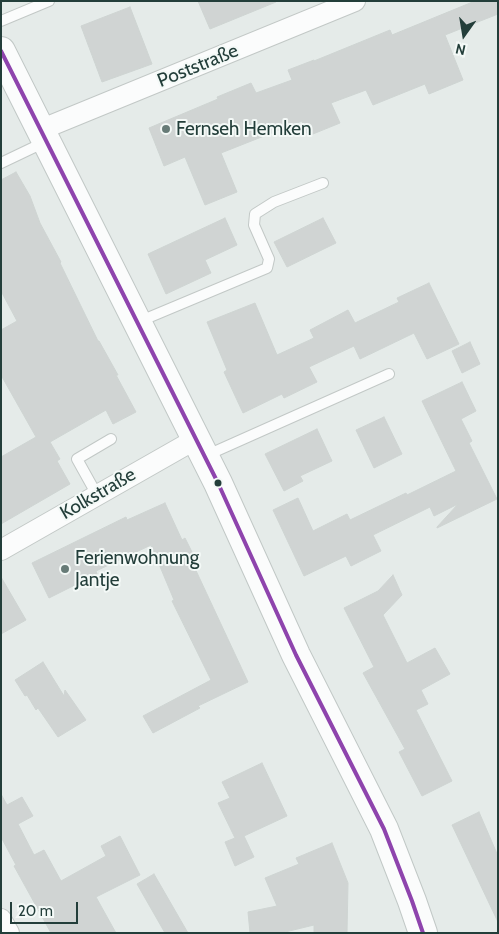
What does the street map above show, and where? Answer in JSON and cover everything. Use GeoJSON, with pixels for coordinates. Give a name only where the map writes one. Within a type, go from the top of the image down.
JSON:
{"type":"FeatureCollection","features":[{"type":"Feature","properties":{"kind":"street","name":"Poststraße"},"geometry":{"type":"LineString","coordinates":[[43,136],[355,1]]}},
{"type":"Feature","properties":{"kind":"street"},"geometry":{"type":"LineString","coordinates":[[1,51],[218,483],[296,655],[384,829],[423,933]]}},
{"type":"Feature","properties":{"kind":"street","name":"Kolkstraße"},"geometry":{"type":"LineString","coordinates":[[1,550],[96,495],[200,448]]}},
{"type":"Feature","properties":{"kind":"street"},"geometry":{"type":"LineString","coordinates":[[1,919],[9,933]]}},
{"type":"Feature","properties":{"kind":"lane"},"geometry":{"type":"LineString","coordinates":[[1,21],[49,1]]}},
{"type":"Feature","properties":{"kind":"lane"},"geometry":{"type":"LineString","coordinates":[[1,163],[43,136]]}},
{"type":"Feature","properties":{"kind":"lane"},"geometry":{"type":"LineString","coordinates":[[137,323],[267,268],[269,259],[254,225],[255,214],[274,202],[323,183]]}},
{"type":"Feature","properties":{"kind":"lane"},"geometry":{"type":"LineString","coordinates":[[200,448],[389,374]]}},
{"type":"Feature","properties":{"kind":"lane"},"geometry":{"type":"LineString","coordinates":[[96,495],[77,459],[111,439]]}},
{"type":"Feature","properties":{"kind":"building"},"geometry":{"type":"Polygon","coordinates":[[[198,1],[276,1],[276,2],[210,29],[198,1]]]}},
{"type":"Feature","properties":{"kind":"building"},"geometry":{"type":"Polygon","coordinates":[[[475,1],[498,1],[498,14],[445,35],[463,80],[429,94],[425,84],[373,105],[366,90],[331,103],[340,123],[308,136],[302,121],[221,153],[237,192],[205,205],[185,157],[164,166],[149,128],[251,83],[256,93],[292,80],[288,70],[390,30],[392,35],[475,1]]]}},
{"type":"Feature","properties":{"kind":"building"},"geometry":{"type":"Polygon","coordinates":[[[130,7],[152,64],[102,82],[81,26],[130,7]]]}},
{"type":"Feature","properties":{"kind":"building"},"geometry":{"type":"Polygon","coordinates":[[[16,172],[30,196],[40,223],[61,262],[98,341],[118,375],[116,375],[136,412],[113,424],[106,410],[50,442],[60,459],[57,461],[70,484],[1,524],[1,457],[36,437],[1,375],[1,330],[17,321],[1,291],[1,180],[16,172]]]}},
{"type":"Feature","properties":{"kind":"building"},"geometry":{"type":"Polygon","coordinates":[[[225,218],[237,245],[205,260],[211,273],[166,294],[148,254],[225,218]]]}},
{"type":"Feature","properties":{"kind":"building"},"geometry":{"type":"Polygon","coordinates":[[[323,218],[336,243],[287,267],[274,242],[323,218]]]}},
{"type":"Feature","properties":{"kind":"building"},"geometry":{"type":"Polygon","coordinates":[[[429,283],[459,344],[427,359],[414,333],[360,359],[354,346],[309,367],[317,382],[284,398],[282,394],[243,413],[224,372],[227,370],[207,322],[255,303],[277,355],[314,338],[310,330],[348,310],[355,323],[399,302],[397,298],[429,283]]]}},
{"type":"Feature","properties":{"kind":"building"},"geometry":{"type":"Polygon","coordinates":[[[470,342],[480,364],[462,373],[452,351],[470,342]]]}},
{"type":"Feature","properties":{"kind":"building"},"geometry":{"type":"Polygon","coordinates":[[[462,382],[476,411],[461,419],[472,441],[469,443],[497,499],[437,528],[458,504],[434,516],[430,507],[373,535],[381,551],[351,566],[346,556],[304,576],[273,510],[298,498],[313,531],[347,514],[350,520],[456,471],[422,401],[462,382]]]}},
{"type":"Feature","properties":{"kind":"building"},"geometry":{"type":"Polygon","coordinates":[[[384,417],[402,454],[374,468],[356,430],[384,417]]]}},
{"type":"Feature","properties":{"kind":"building"},"geometry":{"type":"Polygon","coordinates":[[[317,429],[332,461],[300,476],[303,481],[284,491],[265,454],[317,429]]]}},
{"type":"Feature","properties":{"kind":"building"},"geometry":{"type":"Polygon","coordinates":[[[165,503],[182,540],[185,538],[196,560],[192,562],[248,682],[198,706],[200,708],[153,733],[143,716],[211,680],[172,601],[174,600],[151,545],[96,571],[97,574],[49,598],[32,563],[126,517],[127,520],[165,503]]]}},
{"type":"Feature","properties":{"kind":"building"},"geometry":{"type":"Polygon","coordinates":[[[393,575],[402,595],[383,615],[407,663],[435,648],[450,674],[421,690],[428,704],[416,710],[452,781],[422,796],[399,752],[405,749],[363,673],[374,667],[344,608],[378,591],[393,575]]]}},
{"type":"Feature","properties":{"kind":"building"},"geometry":{"type":"Polygon","coordinates":[[[1,577],[26,620],[1,634],[1,577]]]}},
{"type":"Feature","properties":{"kind":"building"},"geometry":{"type":"Polygon","coordinates":[[[43,662],[64,696],[65,690],[86,720],[58,737],[38,708],[36,710],[27,695],[25,696],[15,680],[43,662]]]}},
{"type":"Feature","properties":{"kind":"building"},"geometry":{"type":"Polygon","coordinates":[[[262,763],[287,816],[244,836],[254,857],[235,866],[225,842],[235,838],[218,803],[230,798],[222,782],[262,763]]]}},
{"type":"Feature","properties":{"kind":"building"},"geometry":{"type":"Polygon","coordinates":[[[1,794],[7,805],[22,797],[33,816],[18,824],[34,855],[44,850],[61,881],[106,856],[101,846],[120,836],[140,875],[96,897],[116,933],[51,933],[14,866],[16,865],[1,837],[1,794]]]}},
{"type":"Feature","properties":{"kind":"building"},"geometry":{"type":"Polygon","coordinates":[[[479,812],[498,856],[498,922],[452,825],[479,812]]]}},
{"type":"Feature","properties":{"kind":"building"},"geometry":{"type":"Polygon","coordinates":[[[332,843],[348,883],[347,933],[314,933],[314,925],[281,933],[250,933],[248,912],[277,906],[265,878],[299,864],[296,858],[332,843]]]}},
{"type":"Feature","properties":{"kind":"building"},"geometry":{"type":"Polygon","coordinates":[[[154,874],[188,933],[165,933],[137,884],[154,874]]]}},
{"type":"Feature","properties":{"kind":"transit line"},"geometry":{"type":"LineString","coordinates":[[1,51],[218,483],[296,655],[384,829],[423,933]]}},
{"type":"Feature","properties":{"kind":"place","name":"Fernseh Hemken"},"geometry":{"type":"Point","coordinates":[166,129]}},
{"type":"Feature","properties":{"kind":"place","name":"Ferienwohnung Jantje"},"geometry":{"type":"Point","coordinates":[65,569]}}]}
